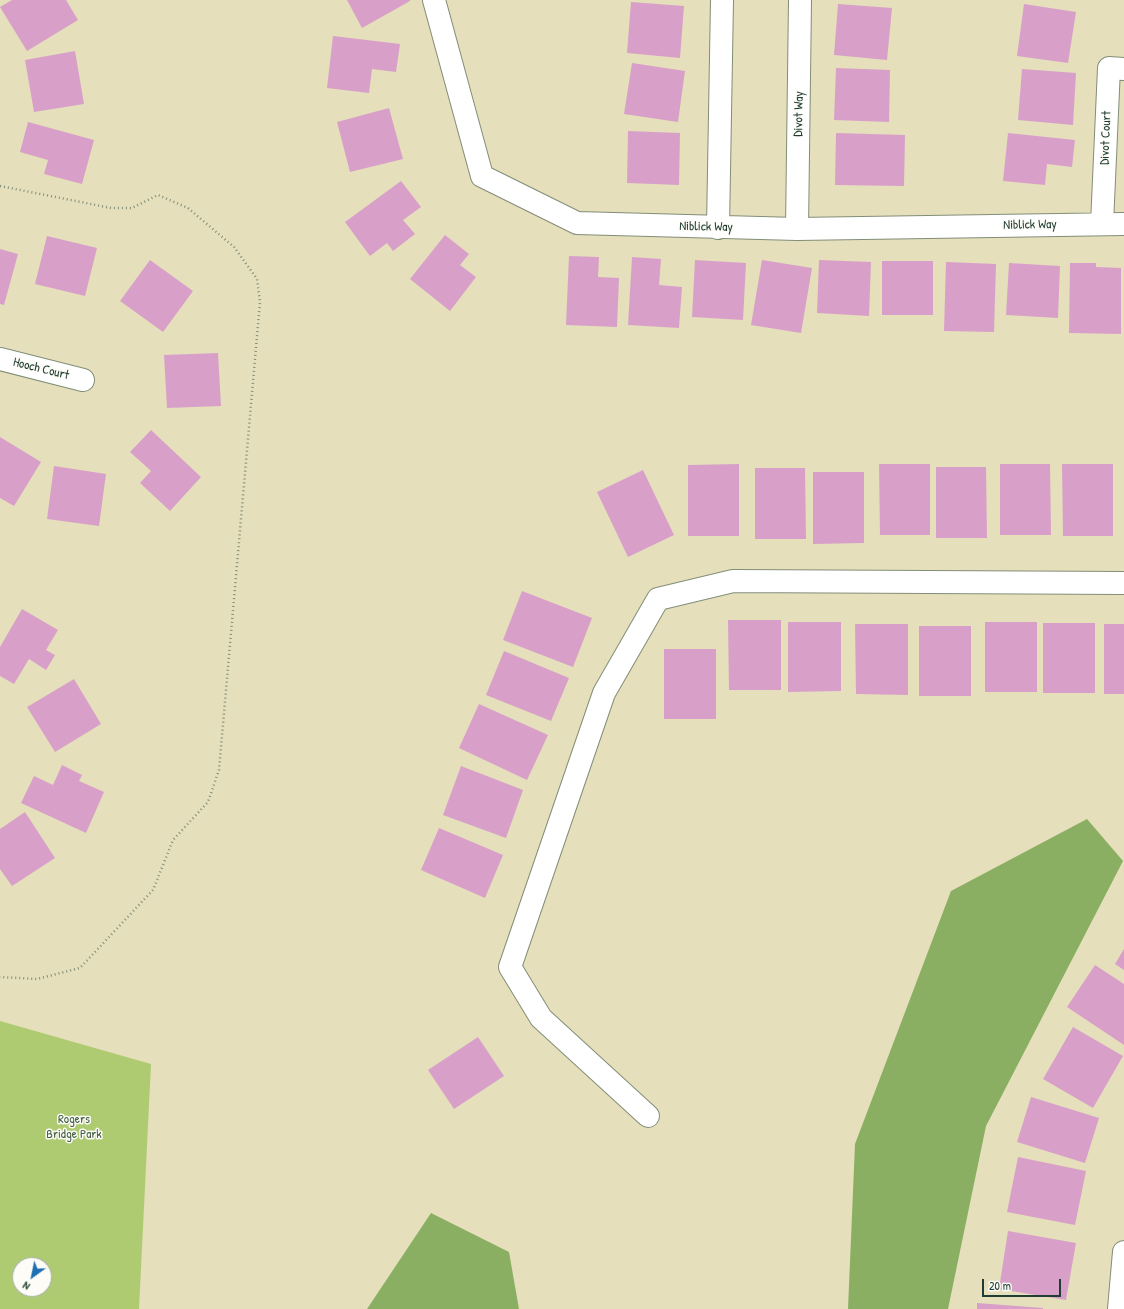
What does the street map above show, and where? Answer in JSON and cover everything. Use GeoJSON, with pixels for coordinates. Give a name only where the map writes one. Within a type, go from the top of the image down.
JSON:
{"type":"FeatureCollection","features":[{"type":"Feature","properties":{"kind":"street","name":"Niblick Way"},"geometry":{"type":"LineString","coordinates":[[434,0],[482,176],[577,223],[797,229],[1124,224]]}},
{"type":"Feature","properties":{"kind":"street"},"geometry":{"type":"LineString","coordinates":[[718,228],[722,0]]}},
{"type":"Feature","properties":{"kind":"street","name":"Divot Way"},"geometry":{"type":"LineString","coordinates":[[797,229],[800,0]]}},
{"type":"Feature","properties":{"kind":"street","name":"Divot Court"},"geometry":{"type":"LineString","coordinates":[[1102,224],[1109,68],[1124,69]]}},
{"type":"Feature","properties":{"kind":"street","name":"Hooch Court"},"geometry":{"type":"LineString","coordinates":[[0,358],[83,380]]}},
{"type":"Feature","properties":{"kind":"street"},"geometry":{"type":"LineString","coordinates":[[648,1116],[541,1018],[510,967],[604,693],[658,599],[733,581],[1124,583]]}},
{"type":"Feature","properties":{"kind":"street"},"geometry":{"type":"LineString","coordinates":[[1119,1309],[1124,1252]]}},
{"type":"Feature","properties":{"kind":"path"},"geometry":{"type":"LineString","coordinates":[[0,186],[111,208],[132,208],[158,195],[188,208],[234,247],[257,279],[260,302],[219,770],[208,802],[173,840],[153,890],[80,968],[37,979],[0,977]]}},
{"type":"Feature","properties":{"kind":"green space"},"geometry":{"type":"Polygon","coordinates":[[[1087,819],[1123,861],[986,1126],[948,1309],[848,1309],[855,1144],[951,891],[1087,819]]]}},
{"type":"Feature","properties":{"kind":"green space","name":"Rogers Bridge Park"},"geometry":{"type":"Polygon","coordinates":[[[0,1021],[151,1064],[139,1309],[0,1309],[0,1021]]]}},
{"type":"Feature","properties":{"kind":"green space"},"geometry":{"type":"Polygon","coordinates":[[[431,1213],[509,1252],[519,1309],[367,1309],[431,1213]]]}},
{"type":"Feature","properties":{"kind":"building"},"geometry":{"type":"Polygon","coordinates":[[[12,0],[66,0],[78,20],[27,51],[0,7],[12,0]]]}},
{"type":"Feature","properties":{"kind":"building"},"geometry":{"type":"Polygon","coordinates":[[[347,0],[410,0],[410,1],[362,28],[347,0]]]}},
{"type":"Feature","properties":{"kind":"building"},"geometry":{"type":"Polygon","coordinates":[[[631,2],[684,6],[680,58],[627,53],[631,2]]]}},
{"type":"Feature","properties":{"kind":"building"},"geometry":{"type":"Polygon","coordinates":[[[838,4],[892,8],[887,60],[834,55],[838,4]]]}},
{"type":"Feature","properties":{"kind":"building"},"geometry":{"type":"Polygon","coordinates":[[[1024,4],[1076,12],[1068,63],[1017,56],[1024,4]]]}},
{"type":"Feature","properties":{"kind":"building"},"geometry":{"type":"Polygon","coordinates":[[[333,36],[400,44],[396,72],[372,69],[369,93],[327,88],[333,36]]]}},
{"type":"Feature","properties":{"kind":"building"},"geometry":{"type":"Polygon","coordinates":[[[75,51],[84,104],[34,112],[25,60],[75,51]]]}},
{"type":"Feature","properties":{"kind":"building"},"geometry":{"type":"Polygon","coordinates":[[[632,63],[685,71],[678,122],[624,114],[632,63]]]}},
{"type":"Feature","properties":{"kind":"building"},"geometry":{"type":"Polygon","coordinates":[[[836,68],[890,70],[889,122],[834,120],[836,68]]]}},
{"type":"Feature","properties":{"kind":"building"},"geometry":{"type":"Polygon","coordinates":[[[1022,69],[1076,73],[1073,125],[1018,120],[1022,69]]]}},
{"type":"Feature","properties":{"kind":"building"},"geometry":{"type":"Polygon","coordinates":[[[389,108],[403,159],[350,172],[337,122],[389,108]]]}},
{"type":"Feature","properties":{"kind":"building"},"geometry":{"type":"Polygon","coordinates":[[[28,122],[94,140],[82,184],[44,174],[48,160],[20,152],[28,122]]]}},
{"type":"Feature","properties":{"kind":"building"},"geometry":{"type":"Polygon","coordinates":[[[628,131],[680,133],[679,185],[627,183],[628,131]]]}},
{"type":"Feature","properties":{"kind":"building"},"geometry":{"type":"Polygon","coordinates":[[[836,133],[905,135],[904,186],[835,185],[836,133]]]}},
{"type":"Feature","properties":{"kind":"building"},"geometry":{"type":"Polygon","coordinates":[[[1008,133],[1075,140],[1072,167],[1047,164],[1045,185],[1003,181],[1008,133]]]}},
{"type":"Feature","properties":{"kind":"building"},"geometry":{"type":"Polygon","coordinates":[[[401,181],[421,207],[403,220],[415,234],[393,251],[387,243],[370,256],[345,222],[401,181]]]}},
{"type":"Feature","properties":{"kind":"building"},"geometry":{"type":"Polygon","coordinates":[[[445,235],[469,254],[460,265],[476,277],[450,311],[410,279],[445,235]]]}},
{"type":"Feature","properties":{"kind":"building"},"geometry":{"type":"Polygon","coordinates":[[[47,236],[97,248],[85,296],[35,284],[47,236]]]}},
{"type":"Feature","properties":{"kind":"building"},"geometry":{"type":"Polygon","coordinates":[[[0,249],[18,254],[4,305],[0,304],[0,249]]]}},
{"type":"Feature","properties":{"kind":"building"},"geometry":{"type":"Polygon","coordinates":[[[569,256],[599,257],[598,277],[619,278],[617,327],[566,325],[569,256]]]}},
{"type":"Feature","properties":{"kind":"building"},"geometry":{"type":"Polygon","coordinates":[[[632,257],[661,259],[659,285],[682,287],[679,328],[628,325],[632,257]]]}},
{"type":"Feature","properties":{"kind":"building"},"geometry":{"type":"Polygon","coordinates":[[[150,260],[193,291],[163,332],[120,301],[150,260]]]}},
{"type":"Feature","properties":{"kind":"building"},"geometry":{"type":"Polygon","coordinates":[[[695,260],[746,263],[743,320],[692,317],[695,260]]]}},
{"type":"Feature","properties":{"kind":"building"},"geometry":{"type":"Polygon","coordinates":[[[762,260],[812,268],[801,333],[751,325],[762,260]]]}},
{"type":"Feature","properties":{"kind":"building"},"geometry":{"type":"Polygon","coordinates":[[[819,260],[871,262],[869,316],[817,313],[819,260]]]}},
{"type":"Feature","properties":{"kind":"building"},"geometry":{"type":"Polygon","coordinates":[[[882,261],[933,261],[933,315],[882,315],[882,261]]]}},
{"type":"Feature","properties":{"kind":"building"},"geometry":{"type":"Polygon","coordinates":[[[946,262],[996,264],[994,332],[944,331],[946,262]]]}},
{"type":"Feature","properties":{"kind":"building"},"geometry":{"type":"Polygon","coordinates":[[[1009,263],[1060,266],[1058,318],[1006,315],[1009,263]]]}},
{"type":"Feature","properties":{"kind":"building"},"geometry":{"type":"Polygon","coordinates":[[[1070,263],[1096,263],[1096,267],[1121,268],[1121,334],[1069,333],[1070,263]]]}},
{"type":"Feature","properties":{"kind":"building"},"geometry":{"type":"Polygon","coordinates":[[[218,353],[221,406],[167,408],[164,355],[218,353]]]}},
{"type":"Feature","properties":{"kind":"building"},"geometry":{"type":"Polygon","coordinates":[[[151,430],[201,477],[170,511],[140,483],[151,471],[130,452],[151,430]]]}},
{"type":"Feature","properties":{"kind":"building"},"geometry":{"type":"Polygon","coordinates":[[[0,437],[41,462],[14,506],[0,498],[0,437]]]}},
{"type":"Feature","properties":{"kind":"building"},"geometry":{"type":"Polygon","coordinates":[[[739,464],[739,536],[688,536],[688,465],[739,464]]]}},
{"type":"Feature","properties":{"kind":"building"},"geometry":{"type":"Polygon","coordinates":[[[879,464],[930,464],[930,535],[880,535],[879,464]]]}},
{"type":"Feature","properties":{"kind":"building"},"geometry":{"type":"Polygon","coordinates":[[[1000,464],[1050,464],[1051,535],[1000,535],[1000,464]]]}},
{"type":"Feature","properties":{"kind":"building"},"geometry":{"type":"Polygon","coordinates":[[[1062,464],[1113,464],[1113,536],[1063,536],[1062,464]]]}},
{"type":"Feature","properties":{"kind":"building"},"geometry":{"type":"Polygon","coordinates":[[[54,466],[106,474],[99,526],[47,519],[54,466]]]}},
{"type":"Feature","properties":{"kind":"building"},"geometry":{"type":"Polygon","coordinates":[[[936,467],[986,467],[987,538],[936,538],[936,467]]]}},
{"type":"Feature","properties":{"kind":"building"},"geometry":{"type":"Polygon","coordinates":[[[755,468],[805,468],[806,539],[755,539],[755,468]]]}},
{"type":"Feature","properties":{"kind":"building"},"geometry":{"type":"Polygon","coordinates":[[[643,470],[674,535],[628,557],[597,492],[643,470]]]}},
{"type":"Feature","properties":{"kind":"building"},"geometry":{"type":"Polygon","coordinates":[[[813,472],[864,472],[864,543],[813,544],[813,472]]]}},
{"type":"Feature","properties":{"kind":"building"},"geometry":{"type":"Polygon","coordinates":[[[522,591],[592,618],[573,667],[503,640],[522,591]]]}},
{"type":"Feature","properties":{"kind":"building"},"geometry":{"type":"Polygon","coordinates":[[[22,609],[58,630],[46,650],[55,655],[46,670],[29,659],[14,684],[0,676],[0,647],[22,609]]]}},
{"type":"Feature","properties":{"kind":"building"},"geometry":{"type":"Polygon","coordinates":[[[728,620],[781,620],[781,690],[729,690],[728,620]]]}},
{"type":"Feature","properties":{"kind":"building"},"geometry":{"type":"Polygon","coordinates":[[[788,622],[841,622],[841,691],[788,692],[788,622]]]}},
{"type":"Feature","properties":{"kind":"building"},"geometry":{"type":"Polygon","coordinates":[[[985,622],[1037,622],[1037,692],[985,692],[985,622]]]}},
{"type":"Feature","properties":{"kind":"building"},"geometry":{"type":"Polygon","coordinates":[[[1043,623],[1095,623],[1095,693],[1043,693],[1043,623]]]}},
{"type":"Feature","properties":{"kind":"building"},"geometry":{"type":"Polygon","coordinates":[[[855,624],[908,624],[908,695],[856,694],[855,624]]]}},
{"type":"Feature","properties":{"kind":"building"},"geometry":{"type":"Polygon","coordinates":[[[1104,624],[1124,624],[1124,694],[1104,694],[1104,624]]]}},
{"type":"Feature","properties":{"kind":"building"},"geometry":{"type":"Polygon","coordinates":[[[919,626],[971,626],[971,696],[919,696],[919,626]]]}},
{"type":"Feature","properties":{"kind":"building"},"geometry":{"type":"Polygon","coordinates":[[[664,649],[716,649],[716,719],[664,719],[664,649]]]}},
{"type":"Feature","properties":{"kind":"building"},"geometry":{"type":"Polygon","coordinates":[[[504,651],[569,678],[551,721],[486,695],[504,651]]]}},
{"type":"Feature","properties":{"kind":"building"},"geometry":{"type":"Polygon","coordinates":[[[74,679],[101,724],[55,752],[27,707],[74,679]]]}},
{"type":"Feature","properties":{"kind":"building"},"geometry":{"type":"Polygon","coordinates":[[[479,704],[548,735],[527,780],[459,748],[479,704]]]}},
{"type":"Feature","properties":{"kind":"building"},"geometry":{"type":"Polygon","coordinates":[[[62,765],[82,775],[79,781],[104,792],[86,833],[21,803],[34,776],[53,785],[62,765]]]}},
{"type":"Feature","properties":{"kind":"building"},"geometry":{"type":"Polygon","coordinates":[[[461,766],[523,790],[506,838],[443,815],[461,766]]]}},
{"type":"Feature","properties":{"kind":"building"},"geometry":{"type":"Polygon","coordinates":[[[25,812],[55,858],[12,886],[0,869],[0,829],[25,812]]]}},
{"type":"Feature","properties":{"kind":"building"},"geometry":{"type":"Polygon","coordinates":[[[439,828],[503,855],[485,898],[421,870],[439,828]]]}},
{"type":"Feature","properties":{"kind":"building"},"geometry":{"type":"Polygon","coordinates":[[[1124,949],[1124,970],[1115,964],[1124,949]]]}},
{"type":"Feature","properties":{"kind":"building"},"geometry":{"type":"Polygon","coordinates":[[[1095,965],[1124,984],[1124,1045],[1067,1007],[1095,965]]]}},
{"type":"Feature","properties":{"kind":"building"},"geometry":{"type":"Polygon","coordinates":[[[1073,1027],[1123,1056],[1093,1108],[1043,1079],[1073,1027]]]}},
{"type":"Feature","properties":{"kind":"building"},"geometry":{"type":"Polygon","coordinates":[[[478,1037],[504,1076],[454,1109],[428,1070],[478,1037]]]}},
{"type":"Feature","properties":{"kind":"building"},"geometry":{"type":"Polygon","coordinates":[[[1031,1097],[1099,1118],[1085,1163],[1017,1142],[1031,1097]]]}},
{"type":"Feature","properties":{"kind":"building"},"geometry":{"type":"Polygon","coordinates":[[[1018,1157],[1086,1171],[1075,1225],[1007,1212],[1018,1157]]]}},
{"type":"Feature","properties":{"kind":"building"},"geometry":{"type":"Polygon","coordinates":[[[1008,1231],[1076,1243],[1066,1300],[999,1289],[1008,1231]]]}},
{"type":"Feature","properties":{"kind":"building"},"geometry":{"type":"Polygon","coordinates":[[[977,1303],[1043,1308],[1043,1309],[977,1309],[977,1303]]]}}]}
